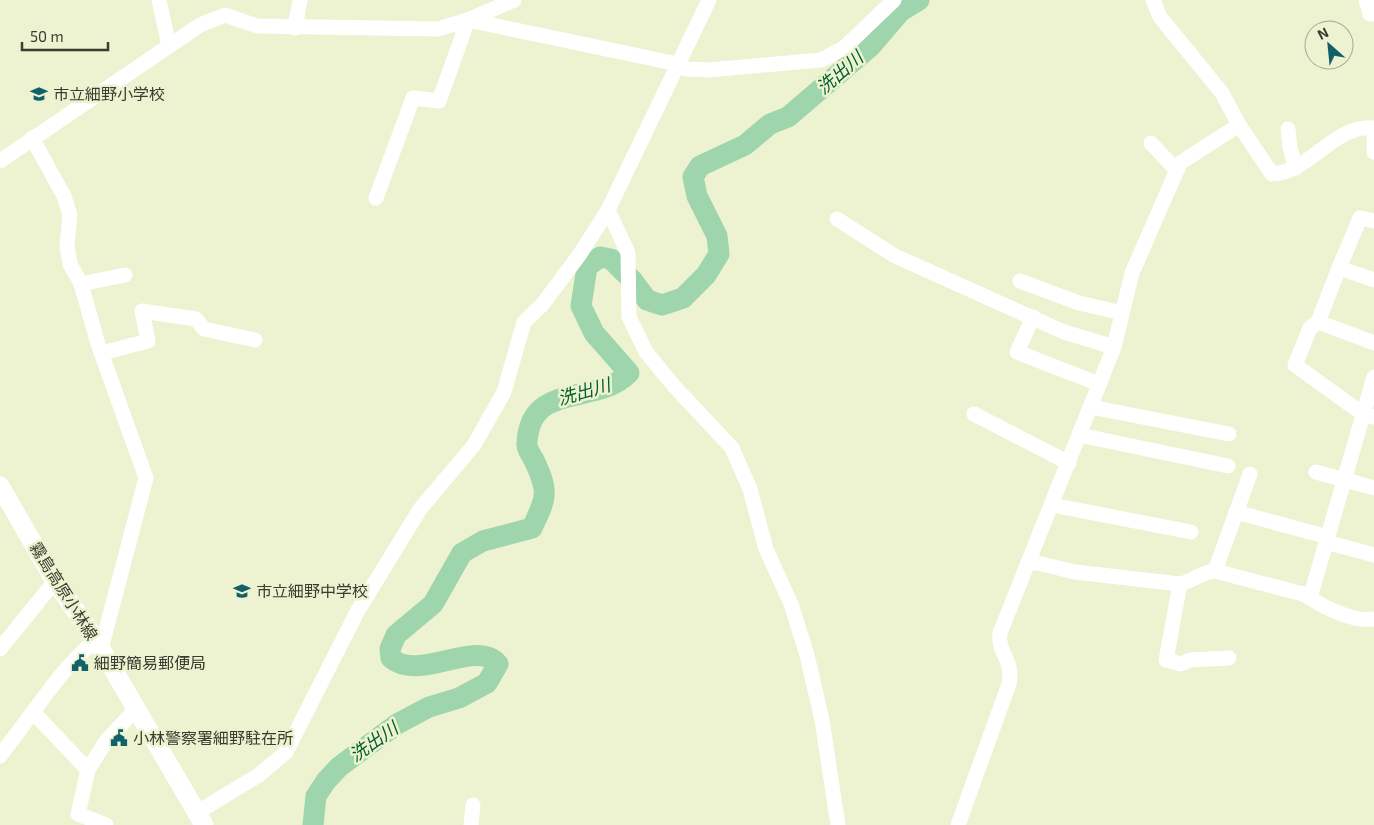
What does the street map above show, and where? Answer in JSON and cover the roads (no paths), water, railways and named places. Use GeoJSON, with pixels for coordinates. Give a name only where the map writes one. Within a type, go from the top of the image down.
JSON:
{"type":"FeatureCollection","features":[{"type":"Feature","properties":{"kind":"main road","name":"霧島高原小林線"},"geometry":{"type":"LineString","coordinates":[[0,486],[55,581],[98,645],[200,819]]}},
{"type":"Feature","properties":{"kind":"street"},"geometry":{"type":"LineString","coordinates":[[159,0],[170,46]]}},
{"type":"Feature","properties":{"kind":"street"},"geometry":{"type":"LineString","coordinates":[[294,28],[300,0]]}},
{"type":"Feature","properties":{"kind":"street"},"geometry":{"type":"LineString","coordinates":[[0,161],[200,25],[225,15],[257,26],[438,29],[468,20],[514,0]]}},
{"type":"Feature","properties":{"kind":"street"},"geometry":{"type":"LineString","coordinates":[[200,819],[259,775],[286,752],[357,612],[420,509],[474,445],[504,392],[524,322],[547,298],[580,254],[608,210],[708,0]]}},
{"type":"Feature","properties":{"kind":"street"},"geometry":{"type":"LineString","coordinates":[[468,20],[674,63],[677,66],[709,70],[821,60],[844,48],[894,0]]}},
{"type":"Feature","properties":{"kind":"street"},"geometry":{"type":"LineString","coordinates":[[1152,0],[1160,17],[1222,92],[1239,125],[1272,174],[1285,173],[1296,168],[1346,132],[1360,126],[1374,128]]}},
{"type":"Feature","properties":{"kind":"street"},"geometry":{"type":"LineString","coordinates":[[1366,0],[1370,14],[1374,14]]}},
{"type":"Feature","properties":{"kind":"street"},"geometry":{"type":"LineString","coordinates":[[376,198],[413,98],[439,101],[468,20]]}},
{"type":"Feature","properties":{"kind":"street"},"geometry":{"type":"LineString","coordinates":[[958,825],[1012,673],[1010,662],[999,642],[1000,633],[1114,347],[1132,273],[1180,163],[1239,125]]}},
{"type":"Feature","properties":{"kind":"street"},"geometry":{"type":"LineString","coordinates":[[1288,129],[1290,148],[1296,168]]}},
{"type":"Feature","properties":{"kind":"street"},"geometry":{"type":"LineString","coordinates":[[1374,137],[1374,152]]}},
{"type":"Feature","properties":{"kind":"street"},"geometry":{"type":"LineString","coordinates":[[0,756],[70,663],[98,645],[146,478],[102,353],[81,284],[70,264],[67,246],[70,215],[66,202],[32,138]]}},
{"type":"Feature","properties":{"kind":"street"},"geometry":{"type":"LineString","coordinates":[[1151,144],[1177,171]]}},
{"type":"Feature","properties":{"kind":"street"},"geometry":{"type":"LineString","coordinates":[[608,210],[628,253],[629,317],[646,352],[674,386],[732,448],[750,489],[766,549],[791,604],[807,655],[822,720],[838,825]]}},
{"type":"Feature","properties":{"kind":"street"},"geometry":{"type":"LineString","coordinates":[[1369,416],[1295,365],[1310,328],[1318,322],[1360,218],[1374,221]]}},
{"type":"Feature","properties":{"kind":"street"},"geometry":{"type":"LineString","coordinates":[[837,220],[895,256],[1064,332],[1114,347]]}},
{"type":"Feature","properties":{"kind":"street"},"geometry":{"type":"LineString","coordinates":[[1339,268],[1374,280]]}},
{"type":"Feature","properties":{"kind":"street"},"geometry":{"type":"LineString","coordinates":[[81,284],[125,275]]}},
{"type":"Feature","properties":{"kind":"street"},"geometry":{"type":"LineString","coordinates":[[1020,281],[1080,303],[1122,313]]}},
{"type":"Feature","properties":{"kind":"street"},"geometry":{"type":"LineString","coordinates":[[102,353],[148,341],[142,311],[196,319],[204,329],[255,340]]}},
{"type":"Feature","properties":{"kind":"street"},"geometry":{"type":"LineString","coordinates":[[1034,318],[1017,352],[1099,384]]}},
{"type":"Feature","properties":{"kind":"street"},"geometry":{"type":"LineString","coordinates":[[1318,322],[1374,343]]}},
{"type":"Feature","properties":{"kind":"street"},"geometry":{"type":"LineString","coordinates":[[1310,598],[1344,480],[1369,416],[1374,377]]}},
{"type":"Feature","properties":{"kind":"street"},"geometry":{"type":"LineString","coordinates":[[1090,407],[1229,434]]}},
{"type":"Feature","properties":{"kind":"street"},"geometry":{"type":"LineString","coordinates":[[974,414],[1069,463]]}},
{"type":"Feature","properties":{"kind":"street"},"geometry":{"type":"LineString","coordinates":[[1079,435],[1228,466]]}},
{"type":"Feature","properties":{"kind":"street"},"geometry":{"type":"LineString","coordinates":[[1316,472],[1374,488]]}},
{"type":"Feature","properties":{"kind":"street"},"geometry":{"type":"LineString","coordinates":[[1215,571],[1250,474]]}},
{"type":"Feature","properties":{"kind":"street"},"geometry":{"type":"LineString","coordinates":[[1052,505],[1191,532]]}},
{"type":"Feature","properties":{"kind":"street"},"geometry":{"type":"LineString","coordinates":[[1236,512],[1374,555]]}},
{"type":"Feature","properties":{"kind":"street"},"geometry":{"type":"LineString","coordinates":[[1029,561],[1075,572],[1180,584],[1194,580],[1204,572],[1215,571],[1303,594],[1326,608],[1366,620],[1374,619]]}},
{"type":"Feature","properties":{"kind":"street"},"geometry":{"type":"LineString","coordinates":[[0,649],[55,581]]}},
{"type":"Feature","properties":{"kind":"street"},"geometry":{"type":"LineString","coordinates":[[1180,584],[1166,660],[1181,664],[1190,660],[1229,658]]}},
{"type":"Feature","properties":{"kind":"street"},"geometry":{"type":"LineString","coordinates":[[106,825],[76,819],[88,770],[106,741],[135,710]]}},
{"type":"Feature","properties":{"kind":"street"},"geometry":{"type":"LineString","coordinates":[[33,712],[88,770]]}},
{"type":"Feature","properties":{"kind":"street"},"geometry":{"type":"LineString","coordinates":[[471,825],[473,805]]}},
{"type":"Feature","properties":{"kind":"waterway","name":"洗出川"},"geometry":{"type":"LineString","coordinates":[[313,825],[316,796],[339,767],[397,724],[429,707],[459,698],[487,683],[498,664],[488,657],[476,656],[416,666],[403,664],[391,658],[390,649],[396,635],[433,604],[462,553],[483,541],[532,528],[541,509],[544,487],[539,471],[528,449],[527,442],[531,423],[540,410],[552,402],[615,383],[629,373],[594,333],[581,306],[587,267],[600,257],[611,259],[633,281],[647,300],[662,305],[683,298],[706,275],[719,254],[717,236],[697,196],[693,177],[700,166],[745,145],[770,124],[788,117],[871,46],[901,11],[919,0]]}},
{"type":"Feature","properties":{"kind":"place","name":"市立細野小学校"},"geometry":{"type":"Point","coordinates":[39,94]}},
{"type":"Feature","properties":{"kind":"place","name":"市立細野中学校"},"geometry":{"type":"Point","coordinates":[242,591]}},
{"type":"Feature","properties":{"kind":"place","name":"細野簡易郵便局"},"geometry":{"type":"Point","coordinates":[80,663]}},
{"type":"Feature","properties":{"kind":"place","name":"小林警察署細野駐在所"},"geometry":{"type":"Point","coordinates":[119,738]}}]}
